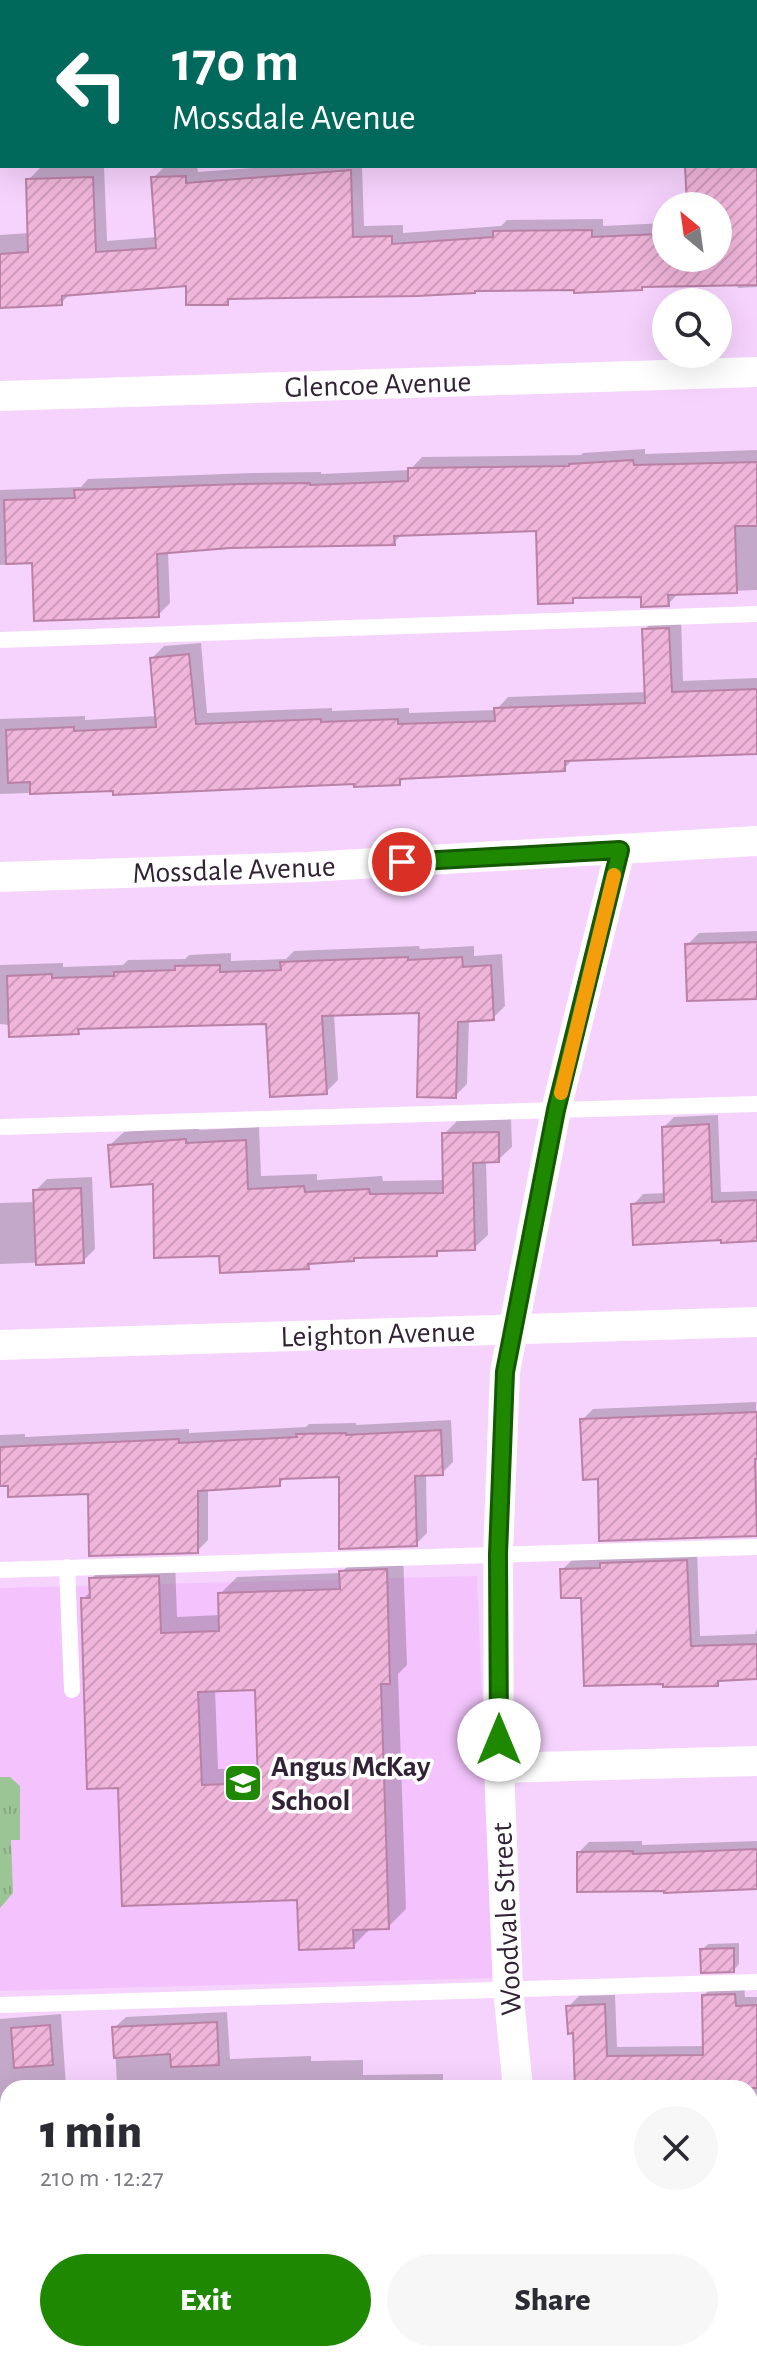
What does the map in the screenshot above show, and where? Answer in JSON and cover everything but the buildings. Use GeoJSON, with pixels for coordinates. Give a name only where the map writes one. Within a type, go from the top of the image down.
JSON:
{"type":"FeatureCollection","features":[{"type":"Feature","properties":{"kind":"street","name":"Glencoe Avenue"},"geometry":{"type":"LineString","coordinates":[[0,396],[757,372]]}},
{"type":"Feature","properties":{"kind":"street","name":"Mossdale Avenue"},"geometry":{"type":"LineString","coordinates":[[0,877],[308,867],[757,841]]}},
{"type":"Feature","properties":{"kind":"street","name":"Woodvale Street"},"geometry":{"type":"LineString","coordinates":[[517,2080],[508,1989],[499,1768],[498,1554],[505,1372],[556,1110],[620,850]]}},
{"type":"Feature","properties":{"kind":"street","name":"Leighton Avenue"},"geometry":{"type":"LineString","coordinates":[[0,1345],[757,1322]]}},
{"type":"Feature","properties":{"kind":"street"},"geometry":{"type":"LineString","coordinates":[[499,1768],[757,1761]]}},
{"type":"Feature","properties":{"kind":"lane"},"geometry":{"type":"LineString","coordinates":[[0,640],[757,614]]}},
{"type":"Feature","properties":{"kind":"lane"},"geometry":{"type":"LineString","coordinates":[[0,1127],[757,1104]]}},
{"type":"Feature","properties":{"kind":"lane"},"geometry":{"type":"LineString","coordinates":[[0,1570],[757,1547]]}},
{"type":"Feature","properties":{"kind":"lane"},"geometry":{"type":"LineString","coordinates":[[67,1567],[72,1690]]}},
{"type":"Feature","properties":{"kind":"lane"},"geometry":{"type":"LineString","coordinates":[[0,2005],[757,1982]]}},
{"type":"Feature","properties":{"kind":"shaded area","name":"Angus McKay School"},"geometry":{"type":"Polygon","coordinates":[[[477,1576],[494,1978],[0,1991],[0,1588],[477,1576]]]}},
{"type":"Feature","properties":{"kind":"green space"},"geometry":{"type":"Polygon","coordinates":[[[0,1777],[10,1777],[20,1786],[20,1840],[11,1840],[13,1893],[0,1908],[0,1777]]]}},
{"type":"Feature","properties":{"kind":"slow traffic"},"geometry":{"type":"LineString","coordinates":[[561,1093],[614,875]]}},
{"type":"Feature","properties":{"kind":"place","name":"Angus McKay School"},"geometry":{"type":"Point","coordinates":[243,1783]}},
{"type":"Feature","properties":{"kind":"route"},"geometry":{"type":"LineString","coordinates":[[402,862],[620,850],[556,1110],[505,1372],[498,1554],[499,1740]]}}]}
